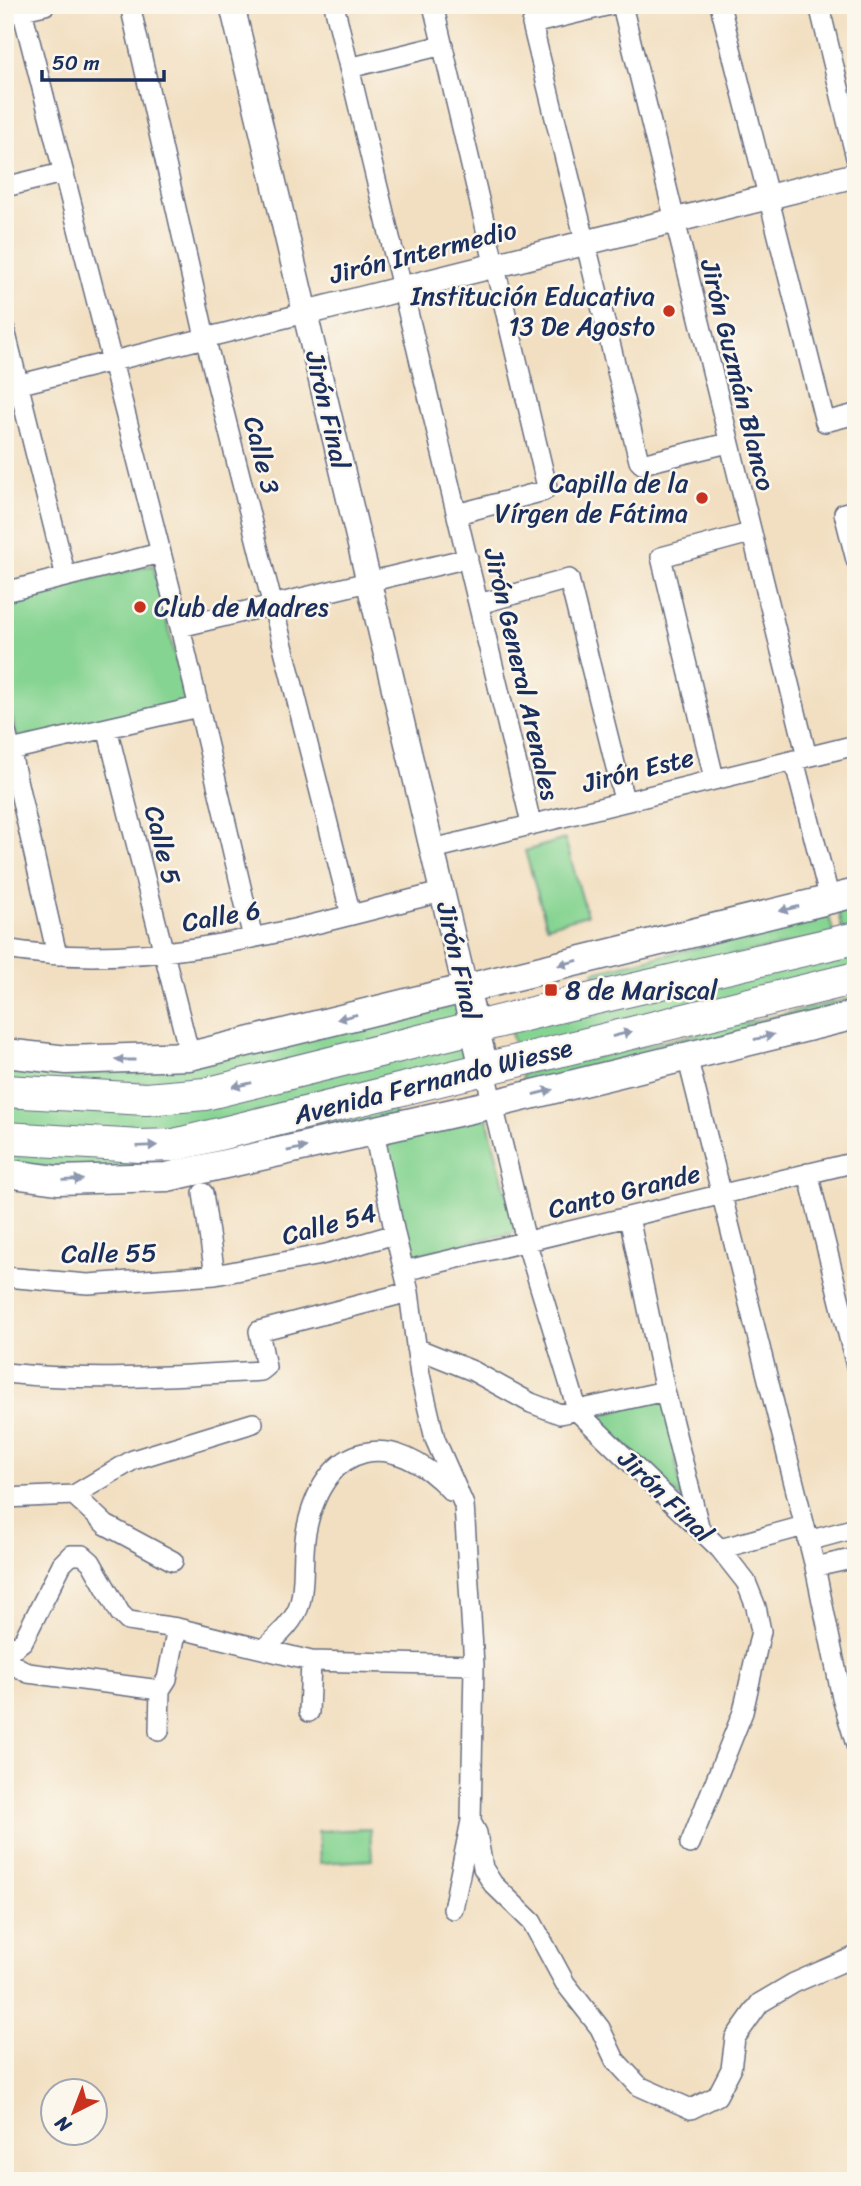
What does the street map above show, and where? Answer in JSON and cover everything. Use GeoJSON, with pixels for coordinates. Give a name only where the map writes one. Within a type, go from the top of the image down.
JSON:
{"type":"FeatureCollection","features":[{"type":"Feature","properties":{"kind":"main road"},"geometry":{"type":"LineString","coordinates":[[5,1053],[67,1060],[190,1056],[843,897]]}},
{"type":"Feature","properties":{"kind":"main road","name":"Avenida Fernando Wiesse"},"geometry":{"type":"LineString","coordinates":[[5,1091],[114,1099],[185,1097],[856,938]]}},
{"type":"Feature","properties":{"kind":"main road","name":"Avenida Fernando Wiesse"},"geometry":{"type":"LineString","coordinates":[[5,1138],[129,1146],[174,1144],[856,978]]}},
{"type":"Feature","properties":{"kind":"main road","name":"Jirón Final"},"geometry":{"type":"LineString","coordinates":[[465,988],[484,1068]]}},
{"type":"Feature","properties":{"kind":"main road","name":"Avenida Fernando Wiesse"},"geometry":{"type":"LineString","coordinates":[[5,1174],[57,1180],[167,1177],[493,1104],[856,1014]]}},
{"type":"Feature","properties":{"kind":"street"},"geometry":{"type":"LineString","coordinates":[[45,5],[14,12],[62,173],[180,628],[253,938]]}},
{"type":"Feature","properties":{"kind":"street","name":"Calle 3"},"geometry":{"type":"LineString","coordinates":[[130,5],[205,337],[351,915]]}},
{"type":"Feature","properties":{"kind":"street","name":"Jirón Final"},"geometry":{"type":"LineString","coordinates":[[232,5],[465,988]]}},
{"type":"Feature","properties":{"kind":"street","name":"Jirón General Arenales"},"geometry":{"type":"LineString","coordinates":[[334,5],[531,823]]}},
{"type":"Feature","properties":{"kind":"street"},"geometry":{"type":"LineString","coordinates":[[433,5],[546,489],[457,514]]}},
{"type":"Feature","properties":{"kind":"street"},"geometry":{"type":"LineString","coordinates":[[610,5],[532,24],[640,463],[728,443]]}},
{"type":"Feature","properties":{"kind":"street","name":"Jirón Guzmán Blanco"},"geometry":{"type":"LineString","coordinates":[[622,5],[750,533],[801,758],[843,897]]}},
{"type":"Feature","properties":{"kind":"street"},"geometry":{"type":"LineString","coordinates":[[720,5],[766,197],[825,422],[856,414]]}},
{"type":"Feature","properties":{"kind":"street"},"geometry":{"type":"LineString","coordinates":[[819,5],[856,158]]}},
{"type":"Feature","properties":{"kind":"street"},"geometry":{"type":"LineString","coordinates":[[349,68],[443,45]]}},
{"type":"Feature","properties":{"kind":"street"},"geometry":{"type":"LineString","coordinates":[[5,187],[62,173]]}},
{"type":"Feature","properties":{"kind":"street","name":"Jirón Intermedio"},"geometry":{"type":"LineString","coordinates":[[12,386],[856,175]]}},
{"type":"Feature","properties":{"kind":"street"},"geometry":{"type":"LineString","coordinates":[[5,330],[12,386],[66,577]]}},
{"type":"Feature","properties":{"kind":"street"},"geometry":{"type":"LineString","coordinates":[[850,511],[856,560]]}},
{"type":"Feature","properties":{"kind":"street"},"geometry":{"type":"LineString","coordinates":[[714,778],[662,556],[750,533]]}},
{"type":"Feature","properties":{"kind":"street"},"geometry":{"type":"LineString","coordinates":[[5,592],[160,553]]}},
{"type":"Feature","properties":{"kind":"street"},"geometry":{"type":"LineString","coordinates":[[180,628],[468,558]]}},
{"type":"Feature","properties":{"kind":"street"},"geometry":{"type":"LineString","coordinates":[[479,604],[569,579],[624,800]]}},
{"type":"Feature","properties":{"kind":"street"},"geometry":{"type":"LineString","coordinates":[[11,750],[198,707]]}},
{"type":"Feature","properties":{"kind":"street"},"geometry":{"type":"LineString","coordinates":[[5,727],[57,955]]}},
{"type":"Feature","properties":{"kind":"street","name":"Calle 5"},"geometry":{"type":"LineString","coordinates":[[107,728],[190,1056]]}},
{"type":"Feature","properties":{"kind":"street","name":"Jirón Este"},"geometry":{"type":"LineString","coordinates":[[433,849],[856,745]]}},
{"type":"Feature","properties":{"kind":"street","name":"Calle 6"},"geometry":{"type":"LineString","coordinates":[[5,949],[107,957],[163,953],[253,938],[442,892]]}},
{"type":"Feature","properties":{"kind":"street"},"geometry":{"type":"LineString","coordinates":[[687,1056],[815,1567],[842,1698],[856,1745]]}},
{"type":"Feature","properties":{"kind":"street","name":"Jirón Final"},"geometry":{"type":"LineString","coordinates":[[484,1068],[526,1241],[578,1412],[720,1549],[746,1582],[761,1631],[743,1712],[690,1844]]}},
{"type":"Feature","properties":{"kind":"street","name":"Calle 54"},"geometry":{"type":"LineString","coordinates":[[215,1275],[326,1254],[396,1234],[374,1132]]}},
{"type":"Feature","properties":{"kind":"street","name":"Canto Grande"},"geometry":{"type":"LineString","coordinates":[[404,1271],[856,1162]]}},
{"type":"Feature","properties":{"kind":"street"},"geometry":{"type":"LineString","coordinates":[[808,1173],[856,1366]]}},
{"type":"Feature","properties":{"kind":"street"},"geometry":{"type":"LineString","coordinates":[[204,1193],[215,1275]]}},
{"type":"Feature","properties":{"kind":"street"},"geometry":{"type":"LineString","coordinates":[[629,1217],[665,1391],[699,1526]]}},
{"type":"Feature","properties":{"kind":"street"},"geometry":{"type":"LineString","coordinates":[[396,1234],[435,1440],[464,1505],[474,1665],[471,1821],[453,1909]]}},
{"type":"Feature","properties":{"kind":"street","name":"Calle 55"},"geometry":{"type":"LineString","coordinates":[[5,1277],[88,1284],[215,1275]]}},
{"type":"Feature","properties":{"kind":"street"},"geometry":{"type":"LineString","coordinates":[[5,1373],[48,1377],[146,1378],[264,1369],[266,1367],[259,1331],[409,1292]]}},
{"type":"Feature","properties":{"kind":"street"},"geometry":{"type":"LineString","coordinates":[[416,1348],[473,1371],[531,1403],[560,1414],[665,1391]]}},
{"type":"Feature","properties":{"kind":"street"},"geometry":{"type":"LineString","coordinates":[[5,1498],[74,1495],[133,1460],[253,1423]]}},
{"type":"Feature","properties":{"kind":"street"},"geometry":{"type":"LineString","coordinates":[[264,1649],[284,1630],[300,1604],[306,1528],[315,1499],[351,1458],[367,1450],[387,1451],[413,1460],[436,1475],[464,1505]]}},
{"type":"Feature","properties":{"kind":"street"},"geometry":{"type":"LineString","coordinates":[[74,1495],[106,1525],[173,1561]]}},
{"type":"Feature","properties":{"kind":"street"},"geometry":{"type":"LineString","coordinates":[[720,1549],[806,1533],[856,1528]]}},
{"type":"Feature","properties":{"kind":"street"},"geometry":{"type":"LineString","coordinates":[[160,1690],[29,1673],[12,1664],[6,1655],[23,1641],[62,1564],[71,1555],[83,1555],[91,1562],[120,1613],[128,1621],[177,1628],[311,1661],[474,1665]]}},
{"type":"Feature","properties":{"kind":"street"},"geometry":{"type":"LineString","coordinates":[[815,1567],[856,1558]]}},
{"type":"Feature","properties":{"kind":"street"},"geometry":{"type":"LineString","coordinates":[[159,1731],[160,1690],[167,1679],[177,1628]]}},
{"type":"Feature","properties":{"kind":"street"},"geometry":{"type":"LineString","coordinates":[[309,1712],[311,1661]]}},
{"type":"Feature","properties":{"kind":"street"},"geometry":{"type":"LineString","coordinates":[[471,1821],[477,1833],[483,1868],[493,1884],[532,1922],[565,1983],[600,2028],[615,2060],[639,2086],[691,2109],[717,2096],[731,2069],[735,2038],[760,2003],[794,1983],[856,1956]]}},
{"type":"Feature","properties":{"kind":"green space"},"geometry":{"type":"Polygon","coordinates":[[[153,565],[186,702],[18,742],[5,689],[5,599],[153,565]]]}},
{"type":"Feature","properties":{"kind":"green space"},"geometry":{"type":"Polygon","coordinates":[[[565,839],[587,915],[547,926],[525,851],[565,839]]]}},
{"type":"Feature","properties":{"kind":"green space"},"geometry":{"type":"Polygon","coordinates":[[[856,909],[856,931],[843,934],[838,913],[856,909]]]}},
{"type":"Feature","properties":{"kind":"green space"},"geometry":{"type":"Polygon","coordinates":[[[829,916],[834,935],[596,983],[594,972],[829,916]]]}},
{"type":"Feature","properties":{"kind":"green space"},"geometry":{"type":"Polygon","coordinates":[[[856,945],[856,972],[517,1052],[510,1030],[856,945]]]}},
{"type":"Feature","properties":{"kind":"green space"},"geometry":{"type":"Polygon","coordinates":[[[849,999],[853,1013],[525,1088],[521,1074],[849,999]]]}},
{"type":"Feature","properties":{"kind":"green space"},"geometry":{"type":"Polygon","coordinates":[[[455,1001],[461,1020],[204,1083],[5,1083],[5,1063],[41,1067],[455,1001]]]}},
{"type":"Feature","properties":{"kind":"green space"},"geometry":{"type":"Polygon","coordinates":[[[466,1041],[470,1065],[148,1137],[5,1130],[5,1105],[46,1108],[466,1041]]]}},
{"type":"Feature","properties":{"kind":"green space"},"geometry":{"type":"Polygon","coordinates":[[[392,1104],[395,1118],[184,1165],[126,1170],[5,1165],[5,1152],[392,1104]]]}},
{"type":"Feature","properties":{"kind":"green space"},"geometry":{"type":"Polygon","coordinates":[[[486,1114],[516,1232],[408,1257],[379,1139],[486,1114]]]}},
{"type":"Feature","properties":{"kind":"green space"},"geometry":{"type":"Polygon","coordinates":[[[664,1396],[683,1501],[596,1417],[664,1396]]]}},
{"type":"Feature","properties":{"kind":"green space"},"geometry":{"type":"Polygon","coordinates":[[[370,1829],[372,1860],[320,1863],[318,1831],[370,1829]]]}},
{"type":"Feature","properties":{"kind":"place","name":"Institución Educativa 13 De Agosto"},"geometry":{"type":"Point","coordinates":[669,311]}},
{"type":"Feature","properties":{"kind":"place","name":"Capilla de la Vírgen de Fátima"},"geometry":{"type":"Point","coordinates":[702,498]}},
{"type":"Feature","properties":{"kind":"place","name":"Club de Madres"},"geometry":{"type":"Point","coordinates":[140,607]}},
{"type":"Feature","properties":{"kind":"place","name":"8 de Mariscal"},"geometry":{"type":"Point","coordinates":[551,990]}}]}
